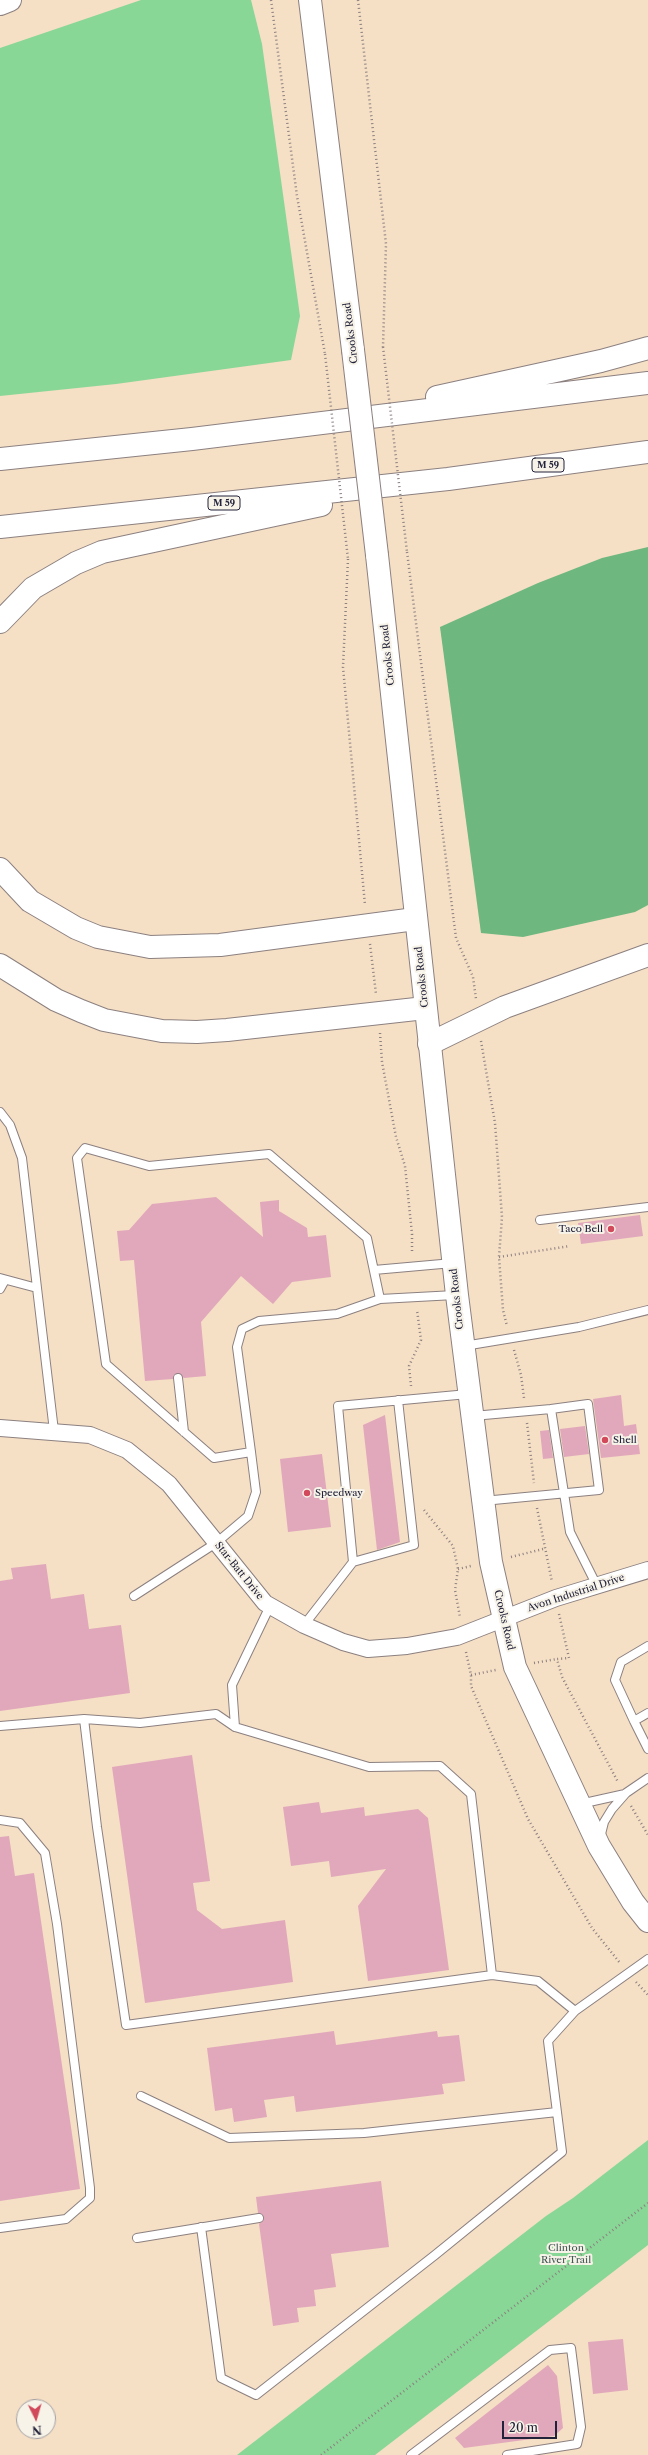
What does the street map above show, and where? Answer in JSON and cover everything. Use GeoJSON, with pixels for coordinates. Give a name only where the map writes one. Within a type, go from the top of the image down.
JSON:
{"type":"FeatureCollection","features":[{"type":"Feature","properties":{"kind":"main road"},"geometry":{"type":"LineString","coordinates":[[0,4],[10,0]]}},
{"type":"Feature","properties":{"kind":"main road","name":"Crooks Road"},"geometry":{"type":"LineString","coordinates":[[310,0],[377,555],[456,1295],[491,1562],[514,1667],[578,1804],[600,1846],[633,1902],[648,1921]]}},
{"type":"Feature","properties":{"kind":"main road"},"geometry":{"type":"LineString","coordinates":[[311,424],[600,361],[648,348]]}},
{"type":"Feature","properties":{"kind":"main road"},"geometry":{"type":"LineString","coordinates":[[0,459],[311,424],[648,383]]}},
{"type":"Feature","properties":{"kind":"main road","name":"M 59"},"geometry":{"type":"LineString","coordinates":[[0,527],[448,478],[648,452]]}},
{"type":"Feature","properties":{"kind":"main road"},"geometry":{"type":"LineString","coordinates":[[0,622],[33,588],[76,563],[102,552],[448,478]]}},
{"type":"Feature","properties":{"kind":"main road"},"geometry":{"type":"LineString","coordinates":[[0,869],[30,901],[64,922],[98,937],[150,947],[220,945],[415,919]]}},
{"type":"Feature","properties":{"kind":"main road"},"geometry":{"type":"LineString","coordinates":[[429,1044],[479,1019],[541,993],[648,955]]}},
{"type":"Feature","properties":{"kind":"main road"},"geometry":{"type":"LineString","coordinates":[[0,965],[50,996],[81,1011],[104,1020],[162,1031],[197,1032],[227,1030],[425,1008]]}},
{"type":"Feature","properties":{"kind":"street","name":"Star-Batt Drive"},"geometry":{"type":"LineString","coordinates":[[0,1428],[90,1435],[127,1450],[169,1484],[265,1603],[304,1626],[342,1642],[368,1648],[407,1646],[457,1637],[504,1617]]}},
{"type":"Feature","properties":{"kind":"street","name":"Avon Industrial Drive"},"geometry":{"type":"LineString","coordinates":[[504,1617],[556,1598],[648,1570]]}},
{"type":"Feature","properties":{"kind":"lane"},"geometry":{"type":"LineString","coordinates":[[0,1112],[10,1125],[22,1158],[54,1431]]}},
{"type":"Feature","properties":{"kind":"lane"},"geometry":{"type":"LineString","coordinates":[[251,1452],[214,1458],[106,1364],[77,1158],[85,1148],[149,1166],[269,1154],[367,1238],[380,1299]]}},
{"type":"Feature","properties":{"kind":"lane"},"geometry":{"type":"LineString","coordinates":[[540,1220],[648,1206]]}},
{"type":"Feature","properties":{"kind":"lane"},"geometry":{"type":"LineString","coordinates":[[374,1270],[453,1263]]}},
{"type":"Feature","properties":{"kind":"lane"},"geometry":{"type":"LineString","coordinates":[[0,1289],[2,1279],[37,1288]]}},
{"type":"Feature","properties":{"kind":"lane"},"geometry":{"type":"LineString","coordinates":[[134,1596],[216,1543],[248,1516],[256,1492],[237,1347],[242,1329],[259,1321],[338,1314],[380,1299],[456,1295]]}},
{"type":"Feature","properties":{"kind":"lane"},"geometry":{"type":"LineString","coordinates":[[463,1346],[586,1326],[648,1310]]}},
{"type":"Feature","properties":{"kind":"lane"},"geometry":{"type":"LineString","coordinates":[[178,1378],[184,1432]]}},
{"type":"Feature","properties":{"kind":"lane"},"geometry":{"type":"LineString","coordinates":[[353,1562],[338,1406],[468,1394]]}},
{"type":"Feature","properties":{"kind":"lane"},"geometry":{"type":"LineString","coordinates":[[304,1626],[353,1562],[414,1545],[398,1400]]}},
{"type":"Feature","properties":{"kind":"lane"},"geometry":{"type":"LineString","coordinates":[[471,1416],[525,1412],[588,1404],[599,1490],[482,1501]]}},
{"type":"Feature","properties":{"kind":"lane"},"geometry":{"type":"LineString","coordinates":[[550,1409],[570,1532],[597,1586]]}},
{"type":"Feature","properties":{"kind":"lane"},"geometry":{"type":"LineString","coordinates":[[235,1727],[232,1685],[270,1606]]}},
{"type":"Feature","properties":{"kind":"lane"},"geometry":{"type":"LineString","coordinates":[[648,1646],[621,1662],[615,1680],[648,1749]]}},
{"type":"Feature","properties":{"kind":"lane"},"geometry":{"type":"LineString","coordinates":[[634,1721],[648,1713]]}},
{"type":"Feature","properties":{"kind":"lane"},"geometry":{"type":"LineString","coordinates":[[0,1726],[84,1719],[140,1723],[216,1714],[235,1727],[369,1767],[440,1766],[471,1794],[492,1975]]}},
{"type":"Feature","properties":{"kind":"lane"},"geometry":{"type":"LineString","coordinates":[[84,1719],[97,1828],[126,2025],[492,1975],[538,1980],[576,2012]]}},
{"type":"Feature","properties":{"kind":"lane"},"geometry":{"type":"LineString","coordinates":[[600,1846],[604,1822],[612,1809],[625,1794],[648,1778]]}},
{"type":"Feature","properties":{"kind":"lane"},"geometry":{"type":"LineString","coordinates":[[578,1804],[625,1794]]}},
{"type":"Feature","properties":{"kind":"lane"},"geometry":{"type":"LineString","coordinates":[[0,1820],[20,1823],[45,1853],[57,1924],[90,2198],[66,2219],[0,2228]]}},
{"type":"Feature","properties":{"kind":"lane"},"geometry":{"type":"LineString","coordinates":[[201,2227],[222,2378],[256,2395],[436,2255],[562,2152],[548,2041],[576,2012],[648,1959]]}},
{"type":"Feature","properties":{"kind":"lane"},"geometry":{"type":"LineString","coordinates":[[141,2096],[229,2138],[364,2133],[557,2112]]}},
{"type":"Feature","properties":{"kind":"lane"},"geometry":{"type":"LineString","coordinates":[[136,2238],[259,2218]]}},
{"type":"Feature","properties":{"kind":"lane"},"geometry":{"type":"LineString","coordinates":[[411,2455],[550,2350],[570,2348],[581,2427],[577,2444],[507,2455]]}},
{"type":"Feature","properties":{"kind":"path"},"geometry":{"type":"LineString","coordinates":[[270,0],[297,196],[324,354],[348,559]]}},
{"type":"Feature","properties":{"kind":"path"},"geometry":{"type":"LineString","coordinates":[[358,0],[386,244],[383,347],[407,552],[456,938],[473,977],[495,1123],[502,1217],[499,1257],[503,1310],[521,1375],[535,1496],[544,1549],[569,1658],[557,1659],[562,1677],[648,1835]]}},
{"type":"Feature","properties":{"kind":"path"},"geometry":{"type":"LineString","coordinates":[[499,1257],[570,1246]]}},
{"type":"Feature","properties":{"kind":"path"},"geometry":{"type":"LineString","coordinates":[[320,2455],[648,2203]]}},
{"type":"Feature","properties":{"kind":"green space"},"geometry":{"type":"Polygon","coordinates":[[[141,0],[251,0],[262,44],[300,316],[291,360],[116,384],[0,396],[0,48],[141,0]]]}},
{"type":"Feature","properties":{"kind":"green space"},"geometry":{"type":"Polygon","coordinates":[[[648,547],[648,905],[635,912],[523,937],[481,933],[440,627],[538,583],[602,558],[648,547]]]}},
{"type":"Feature","properties":{"kind":"green space","name":"Clinton River Trail"},"geometry":{"type":"Polygon","coordinates":[[[648,2140],[648,2245],[375,2455],[237,2455],[546,2216],[573,2198],[648,2140]]]}},
{"type":"Feature","properties":{"kind":"building"},"geometry":{"type":"Polygon","coordinates":[[[216,1197],[263,1237],[260,1202],[279,1200],[279,1211],[307,1228],[308,1237],[326,1235],[331,1277],[292,1282],[273,1304],[241,1276],[201,1322],[206,1376],[184,1378],[178,1373],[173,1379],[145,1381],[134,1260],[120,1261],[117,1231],[129,1230],[152,1204],[216,1197]]]}},
{"type":"Feature","properties":{"kind":"building","name":"Taco Bell"},"geometry":{"type":"Polygon","coordinates":[[[640,1215],[643,1236],[581,1244],[578,1223],[640,1215]]]}},
{"type":"Feature","properties":{"kind":"building"},"geometry":{"type":"Polygon","coordinates":[[[621,1395],[624,1426],[636,1424],[640,1454],[601,1458],[593,1399],[621,1395]]]}},
{"type":"Feature","properties":{"kind":"building"},"geometry":{"type":"Polygon","coordinates":[[[385,1415],[400,1542],[377,1550],[363,1425],[385,1415]]]}},
{"type":"Feature","properties":{"kind":"building"},"geometry":{"type":"Polygon","coordinates":[[[585,1426],[589,1454],[564,1457],[560,1429],[585,1426]]]}},
{"type":"Feature","properties":{"kind":"building"},"geometry":{"type":"Polygon","coordinates":[[[549,1430],[553,1458],[543,1459],[540,1431],[549,1430]]]}},
{"type":"Feature","properties":{"kind":"building"},"geometry":{"type":"Polygon","coordinates":[[[322,1454],[331,1527],[288,1532],[280,1459],[322,1454]]]}},
{"type":"Feature","properties":{"kind":"building"},"geometry":{"type":"Polygon","coordinates":[[[46,1564],[51,1599],[84,1594],[89,1629],[121,1625],[130,1693],[0,1711],[0,1581],[13,1579],[11,1568],[46,1564]]]}},
{"type":"Feature","properties":{"kind":"building"},"geometry":{"type":"Polygon","coordinates":[[[192,1755],[210,1881],[193,1883],[197,1910],[222,1929],[285,1920],[293,1982],[145,2003],[112,1767],[192,1755]]]}},
{"type":"Feature","properties":{"kind":"building"},"geometry":{"type":"Polygon","coordinates":[[[319,1802],[321,1813],[364,1807],[365,1816],[418,1809],[428,1818],[449,1970],[368,1981],[358,1906],[386,1869],[331,1877],[329,1861],[291,1866],[283,1807],[319,1802]]]}},
{"type":"Feature","properties":{"kind":"building"},"geometry":{"type":"Polygon","coordinates":[[[9,1836],[15,1876],[34,1873],[80,2189],[0,2201],[0,1837],[9,1836]]]}},
{"type":"Feature","properties":{"kind":"building"},"geometry":{"type":"Polygon","coordinates":[[[334,2031],[336,2045],[437,2031],[438,2037],[459,2035],[465,2081],[442,2084],[444,2094],[296,2112],[294,2096],[264,2100],[267,2117],[234,2122],[232,2108],[215,2111],[207,2048],[334,2031]]]}},
{"type":"Feature","properties":{"kind":"building"},"geometry":{"type":"Polygon","coordinates":[[[381,2181],[389,2247],[331,2254],[336,2287],[314,2290],[316,2306],[297,2308],[299,2322],[273,2326],[259,2224],[264,2218],[258,2213],[256,2197],[381,2181]]]}},
{"type":"Feature","properties":{"kind":"building"},"geometry":{"type":"Polygon","coordinates":[[[623,2339],[628,2390],[593,2394],[588,2342],[623,2339]]]}},
{"type":"Feature","properties":{"kind":"building"},"geometry":{"type":"Polygon","coordinates":[[[548,2365],[557,2376],[563,2428],[554,2436],[464,2448],[455,2438],[548,2365]]]}},
{"type":"Feature","properties":{"kind":"place","name":"Taco Bell"},"geometry":{"type":"Point","coordinates":[611,1229]}},
{"type":"Feature","properties":{"kind":"place","name":"Shell"},"geometry":{"type":"Point","coordinates":[605,1440]}},
{"type":"Feature","properties":{"kind":"place","name":"Speedway"},"geometry":{"type":"Point","coordinates":[307,1493]}}]}
